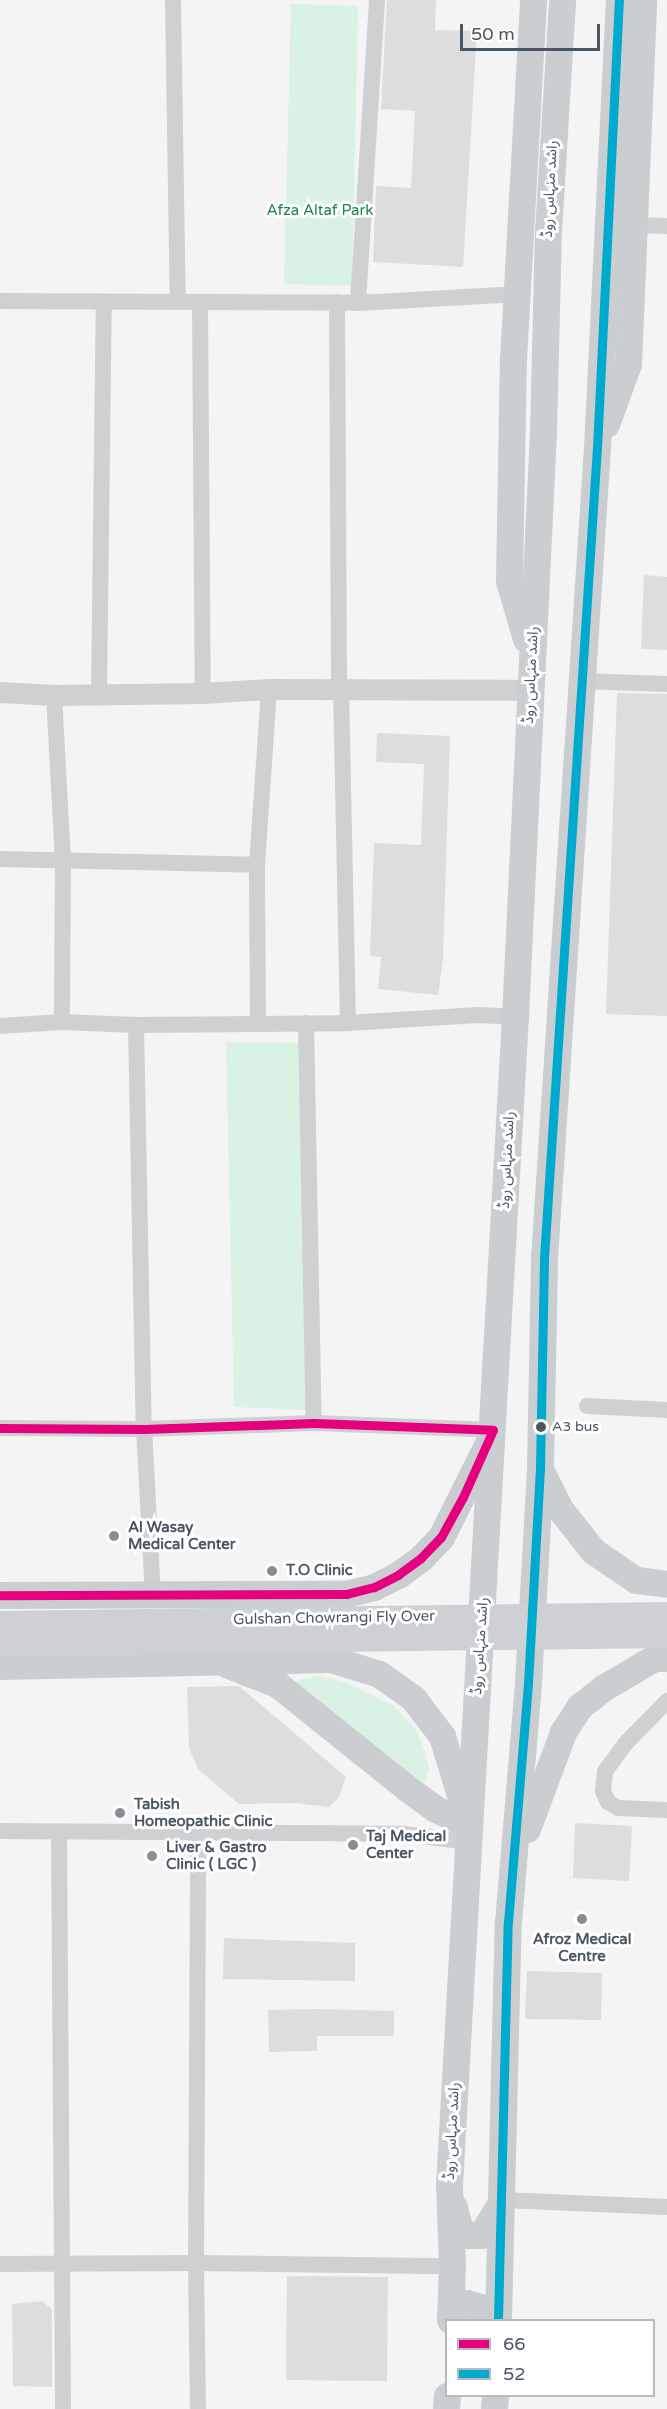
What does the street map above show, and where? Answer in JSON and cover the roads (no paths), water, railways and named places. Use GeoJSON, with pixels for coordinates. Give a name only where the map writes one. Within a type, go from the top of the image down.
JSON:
{"type":"FeatureCollection","features":[{"type":"Feature","properties":{"kind":"main road"},"geometry":{"type":"LineString","coordinates":[[532,661],[509,581],[513,359],[533,0]]}},
{"type":"Feature","properties":{"kind":"main road","name":"راشد منہاس روڈ"},"geometry":{"type":"LineString","coordinates":[[452,2319],[449,2185],[515,1017],[543,432],[548,231],[562,0]]}},
{"type":"Feature","properties":{"kind":"main road"},"geometry":{"type":"LineString","coordinates":[[498,2319],[508,1922],[520,1798],[540,1468],[544,1258],[597,448],[618,0]]}},
{"type":"Feature","properties":{"kind":"main road"},"geometry":{"type":"LineString","coordinates":[[597,448],[628,364],[643,0]]}},
{"type":"Feature","properties":{"kind":"main road"},"geometry":{"type":"LineString","coordinates":[[0,1595],[346,1594],[374,1587],[398,1575],[421,1558],[441,1537],[463,1497],[493,1431]]}},
{"type":"Feature","properties":{"kind":"main road"},"geometry":{"type":"LineString","coordinates":[[540,1468],[560,1509],[592,1551],[636,1580],[667,1584]]}},
{"type":"Feature","properties":{"kind":"main road","name":"Gulshan Chowrangi Fly Over"},"geometry":{"type":"LineString","coordinates":[[0,1623],[667,1614]]}},
{"type":"Feature","properties":{"kind":"main road","name":"Gulshan Chowrangi Fly Over"},"geometry":{"type":"LineString","coordinates":[[0,1644],[667,1636]]}},
{"type":"Feature","properties":{"kind":"main road"},"geometry":{"type":"LineString","coordinates":[[514,1865],[563,1732],[579,1707],[603,1688],[654,1658],[667,1658]]}},
{"type":"Feature","properties":{"kind":"main road"},"geometry":{"type":"LineString","coordinates":[[0,1666],[331,1659],[379,1674],[412,1698],[442,1736],[469,1834]]}},
{"type":"Feature","properties":{"kind":"main road"},"geometry":{"type":"LineString","coordinates":[[216,1660],[277,1684],[408,1789],[469,1834]]}},
{"type":"Feature","properties":{"kind":"main road"},"geometry":{"type":"LineString","coordinates":[[449,2185],[459,2227],[467,2235],[481,2235],[502,2200]]}},
{"type":"Feature","properties":{"kind":"main road"},"geometry":{"type":"LineString","coordinates":[[452,2319],[455,2312],[467,2303],[480,2307],[490,2319]]}},
{"type":"Feature","properties":{"kind":"street"},"geometry":{"type":"LineString","coordinates":[[173,0],[178,302]]}},
{"type":"Feature","properties":{"kind":"street"},"geometry":{"type":"LineString","coordinates":[[358,303],[377,0]]}},
{"type":"Feature","properties":{"kind":"street"},"geometry":{"type":"LineString","coordinates":[[635,225],[667,226]]}},
{"type":"Feature","properties":{"kind":"street"},"geometry":{"type":"LineString","coordinates":[[0,301],[201,304],[358,303],[517,294]]}},
{"type":"Feature","properties":{"kind":"street"},"geometry":{"type":"LineString","coordinates":[[337,302],[340,689],[348,1023]]}},
{"type":"Feature","properties":{"kind":"street"},"geometry":{"type":"LineString","coordinates":[[99,694],[104,303]]}},
{"type":"Feature","properties":{"kind":"street"},"geometry":{"type":"LineString","coordinates":[[201,304],[203,693]]}},
{"type":"Feature","properties":{"kind":"street"},"geometry":{"type":"LineString","coordinates":[[582,681],[667,684]]}},
{"type":"Feature","properties":{"kind":"street"},"geometry":{"type":"LineString","coordinates":[[258,1023],[257,865],[269,689]]}},
{"type":"Feature","properties":{"kind":"street"},"geometry":{"type":"LineString","coordinates":[[0,692],[54,695],[203,693],[269,689],[530,690]]}},
{"type":"Feature","properties":{"kind":"street"},"geometry":{"type":"LineString","coordinates":[[54,695],[63,860],[62,1022]]}},
{"type":"Feature","properties":{"kind":"street"},"geometry":{"type":"LineString","coordinates":[[0,859],[257,865]]}},
{"type":"Feature","properties":{"kind":"street"},"geometry":{"type":"LineString","coordinates":[[0,1026],[62,1022],[136,1025],[348,1023],[479,1015],[515,1017]]}},
{"type":"Feature","properties":{"kind":"street"},"geometry":{"type":"LineString","coordinates":[[306,1023],[314,1423]]}},
{"type":"Feature","properties":{"kind":"street"},"geometry":{"type":"LineString","coordinates":[[136,1025],[144,1430],[153,1594]]}},
{"type":"Feature","properties":{"kind":"street"},"geometry":{"type":"LineString","coordinates":[[587,1406],[667,1410]]}},
{"type":"Feature","properties":{"kind":"street"},"geometry":{"type":"LineString","coordinates":[[0,1428],[144,1430],[314,1423],[493,1431]]}},
{"type":"Feature","properties":{"kind":"street"},"geometry":{"type":"LineString","coordinates":[[667,1701],[625,1744],[605,1772],[603,1791],[608,1802],[618,1808],[667,1810]]}},
{"type":"Feature","properties":{"kind":"street"},"geometry":{"type":"LineString","coordinates":[[0,1831],[469,1834]]}},
{"type":"Feature","properties":{"kind":"street"},"geometry":{"type":"LineString","coordinates":[[198,1831],[196,2263],[198,2409]]}},
{"type":"Feature","properties":{"kind":"street"},"geometry":{"type":"LineString","coordinates":[[59,1833],[63,2409]]}},
{"type":"Feature","properties":{"kind":"street"},"geometry":{"type":"LineString","coordinates":[[502,2200],[667,2207]]}},
{"type":"Feature","properties":{"kind":"street"},"geometry":{"type":"LineString","coordinates":[[0,2264],[196,2263],[452,2266]]}},
{"type":"Feature","properties":{"kind":"place","name":"A3 bus"},"geometry":{"type":"Point","coordinates":[541,1427]}},
{"type":"Feature","properties":{"kind":"place","name":"Al Wasay Medical Center"},"geometry":{"type":"Point","coordinates":[114,1536]}},
{"type":"Feature","properties":{"kind":"place","name":"T.O Clinic"},"geometry":{"type":"Point","coordinates":[272,1571]}},
{"type":"Feature","properties":{"kind":"place","name":"Tabish Homeopathic Clinic"},"geometry":{"type":"Point","coordinates":[120,1813]}},
{"type":"Feature","properties":{"kind":"place","name":"Taj Medical Center"},"geometry":{"type":"Point","coordinates":[353,1845]}},
{"type":"Feature","properties":{"kind":"place","name":"Liver & Gastro Clinic ( LGC )"},"geometry":{"type":"Point","coordinates":[152,1856]}},
{"type":"Feature","properties":{"kind":"place","name":"Afroz Medical Centre"},"geometry":{"type":"Point","coordinates":[582,1919]}},
{"type":"Feature","properties":{"kind":"park label","name":"Afza Altaf Park"},"geometry":{"type":"Point","coordinates":[320,211]}}]}
